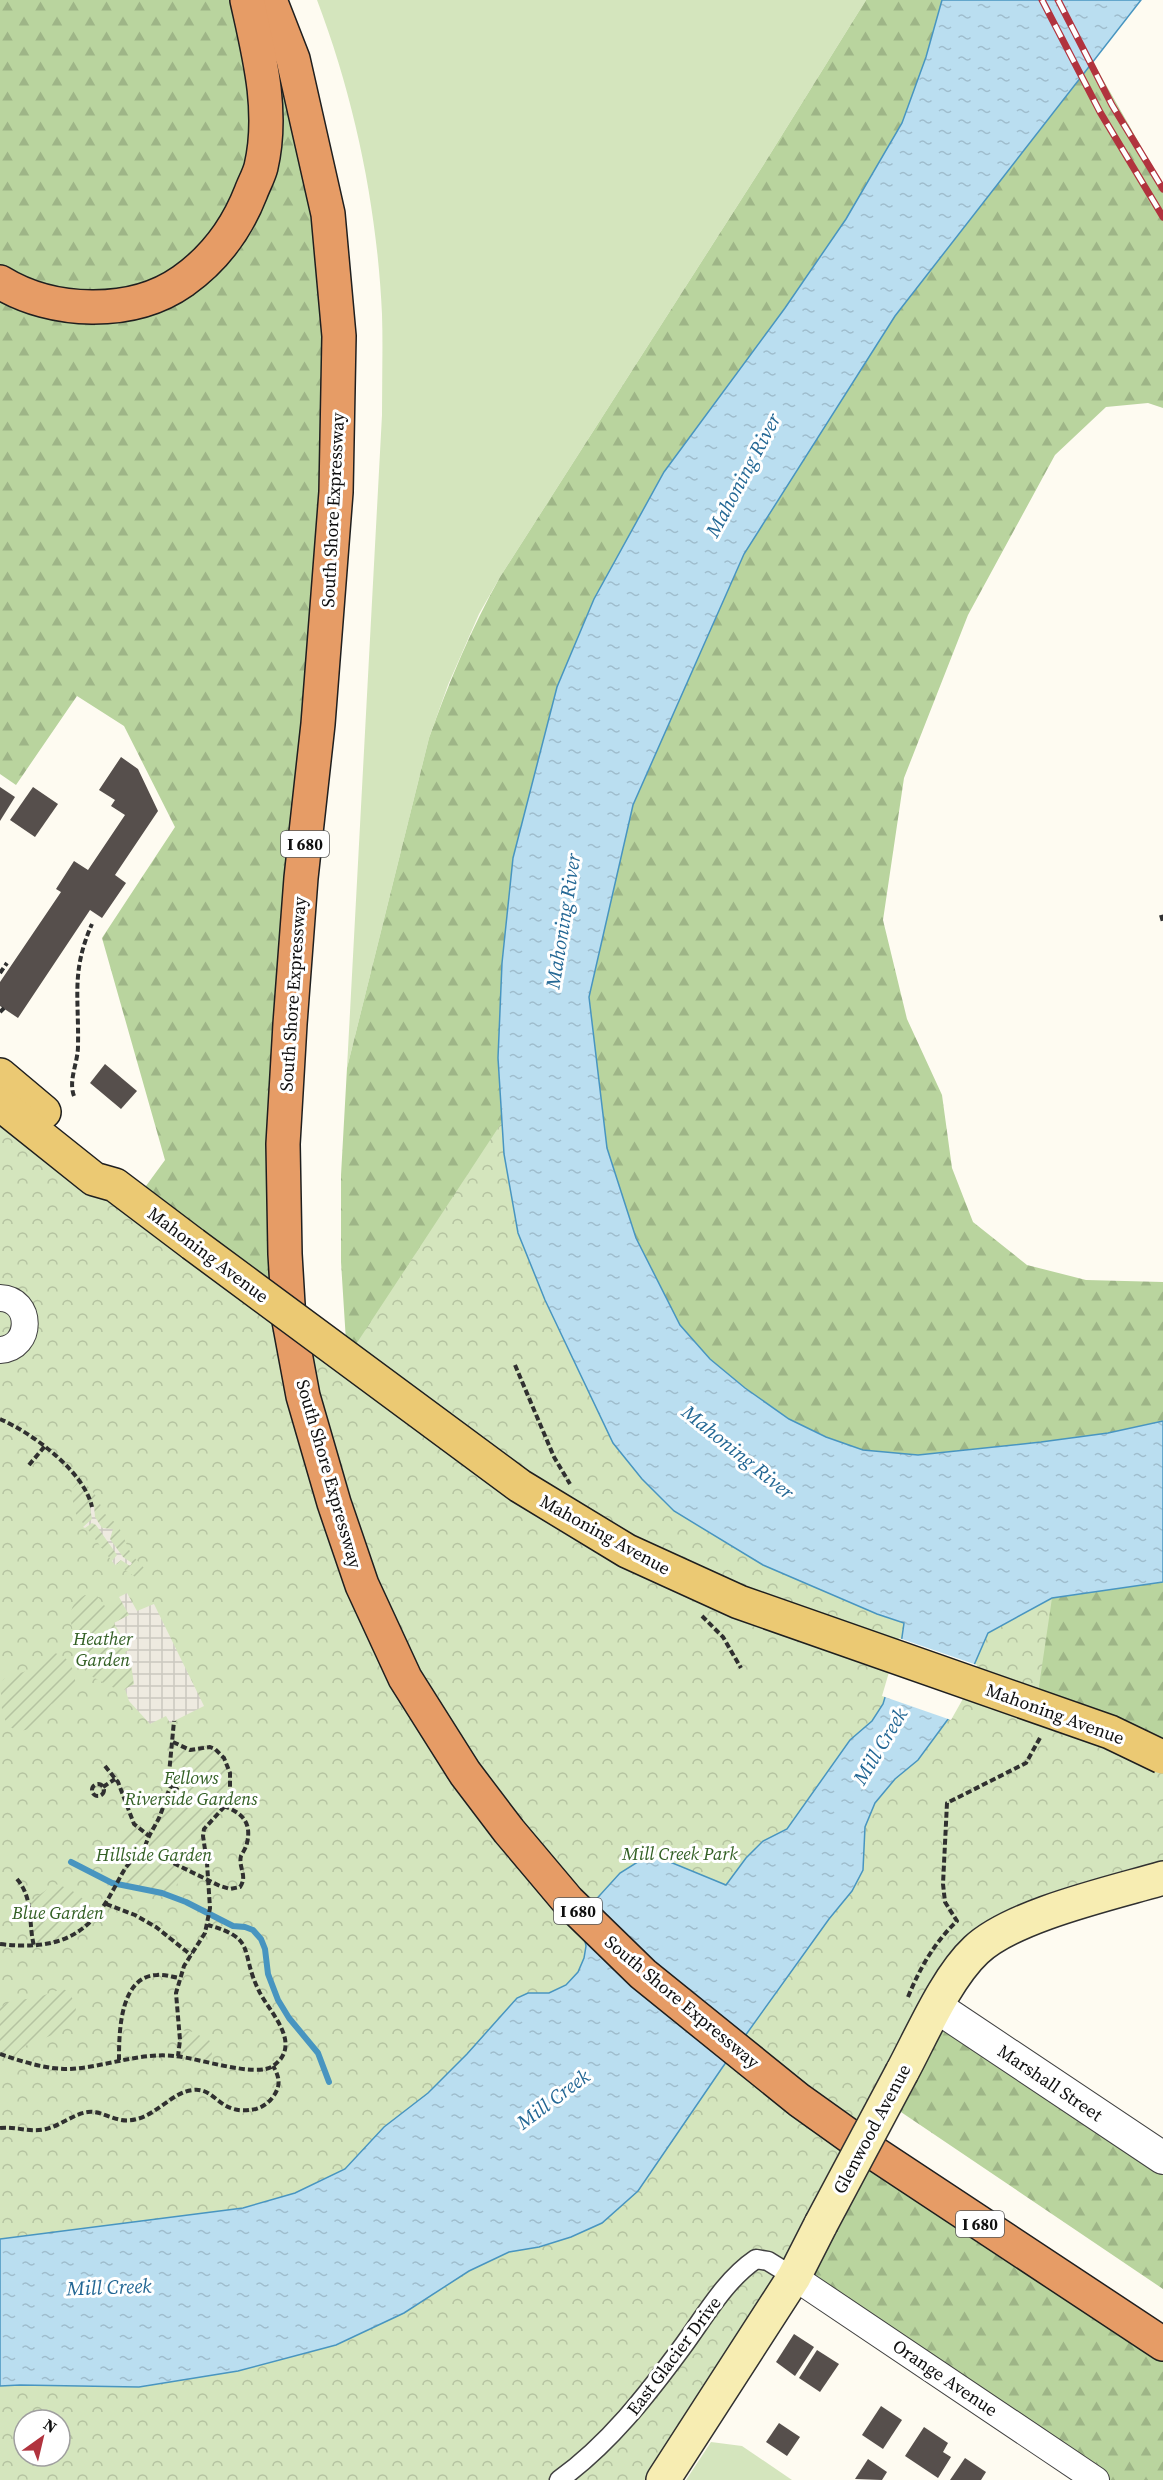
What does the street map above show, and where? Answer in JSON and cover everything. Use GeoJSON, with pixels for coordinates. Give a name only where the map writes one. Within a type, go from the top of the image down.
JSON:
{"type":"FeatureCollection","features":[{"type":"Feature","properties":{"kind":"highway"},"geometry":{"type":"LineString","coordinates":[[0,282],[28,295],[56,304],[84,307],[122,305],[154,296],[180,283],[203,266],[219,247],[246,206],[261,167],[266,112],[260,60],[247,0]]}},
{"type":"Feature","properties":{"kind":"highway","name":"South Shore Expressway"},"geometry":{"type":"LineString","coordinates":[[270,0],[293,59],[328,214],[339,336],[336,492],[318,724],[301,878],[290,1024],[283,1144],[285,1254],[290,1322],[303,1396],[334,1503],[362,1585],[405,1678],[465,1773],[509,1831],[568,1901],[643,1974],[799,2100],[897,2170],[1163,2344]]}},
{"type":"Feature","properties":{"kind":"main road","name":"Mahoning Avenue"},"geometry":{"type":"LineString","coordinates":[[0,1074],[105,1163],[116,1185]]}},
{"type":"Feature","properties":{"kind":"main road","name":"Mahoning Avenue"},"geometry":{"type":"LineString","coordinates":[[0,1104],[94,1179],[116,1185],[520,1486],[627,1551],[740,1602],[1110,1732],[1163,1757]]}},
{"type":"Feature","properties":{"kind":"main road","name":"Glenwood Avenue"},"geometry":{"type":"LineString","coordinates":[[663,2480],[794,2277],[937,2007],[954,1978],[975,1951],[991,1938],[1036,1918],[1163,1878]]}},
{"type":"Feature","properties":{"kind":"street"},"geometry":{"type":"LineString","coordinates":[[0,1298],[14,1302],[20,1308],[26,1325],[19,1342],[12,1347],[0,1350]]}},
{"type":"Feature","properties":{"kind":"street","name":"Marshall Street"},"geometry":{"type":"LineString","coordinates":[[937,2007],[1163,2158]]}},
{"type":"Feature","properties":{"kind":"street","name":"East Glacier Drive"},"geometry":{"type":"LineString","coordinates":[[559,2480],[596,2449],[647,2394],[723,2292],[744,2268],[756,2259],[768,2261],[794,2277]]}},
{"type":"Feature","properties":{"kind":"street","name":"Orange Avenue"},"geometry":{"type":"LineString","coordinates":[[794,2277],[1096,2480]]}},
{"type":"Feature","properties":{"kind":"path"},"geometry":{"type":"LineString","coordinates":[[1161,915],[1163,922]]}},
{"type":"Feature","properties":{"kind":"path"},"geometry":{"type":"LineString","coordinates":[[74,1096],[73,1076],[78,1049],[77,977],[80,956],[92,924]]}},
{"type":"Feature","properties":{"kind":"path"},"geometry":{"type":"LineString","coordinates":[[0,973],[7,963]]}},
{"type":"Feature","properties":{"kind":"path"},"geometry":{"type":"LineString","coordinates":[[0,1419],[45,1446],[78,1481],[90,1498],[92,1507]]}},
{"type":"Feature","properties":{"kind":"path"},"geometry":{"type":"LineString","coordinates":[[29,1465],[45,1446]]}},
{"type":"Feature","properties":{"kind":"path"},"geometry":{"type":"LineString","coordinates":[[0,1944],[48,1945],[74,1935],[95,1918],[106,1904],[133,1859],[144,1855],[160,1857],[207,1881],[230,1889],[240,1887],[243,1883],[240,1860],[248,1840],[245,1821],[240,1814],[225,1806],[187,1796],[172,1785],[169,1774],[174,1721]]}},
{"type":"Feature","properties":{"kind":"path"},"geometry":{"type":"LineString","coordinates":[[957,1921],[945,1902],[947,1803],[1026,1763],[1043,1733]]}},
{"type":"Feature","properties":{"kind":"path"},"geometry":{"type":"LineString","coordinates":[[173,1742],[190,1749],[210,1747],[224,1758],[230,1773],[230,1793],[225,1806],[204,1829],[202,1836],[207,1863],[210,1908],[208,1925],[180,1978],[176,1993],[180,2040],[178,2056]]}},
{"type":"Feature","properties":{"kind":"path"},"geometry":{"type":"LineString","coordinates":[[105,1766],[115,1779],[134,1824],[149,1836]]}},
{"type":"Feature","properties":{"kind":"path"},"geometry":{"type":"LineString","coordinates":[[104,1787],[115,1779]]}},
{"type":"Feature","properties":{"kind":"path"},"geometry":{"type":"LineString","coordinates":[[144,1855],[149,1836],[161,1815],[167,1792],[172,1785]]}},
{"type":"Feature","properties":{"kind":"path"},"geometry":{"type":"LineString","coordinates":[[17,1879],[23,1885],[29,1902],[34,1946]]}},
{"type":"Feature","properties":{"kind":"path"},"geometry":{"type":"LineString","coordinates":[[106,1904],[135,1915],[156,1927],[191,1955]]}},
{"type":"Feature","properties":{"kind":"path"},"geometry":{"type":"LineString","coordinates":[[0,2054],[40,2066],[65,2069],[140,2057],[178,2056],[259,2072],[273,2066],[280,2058],[285,2045],[284,2031],[252,1977],[244,1945],[232,1933],[208,1925]]}},
{"type":"Feature","properties":{"kind":"path"},"geometry":{"type":"LineString","coordinates":[[119,2060],[121,2010],[129,1994],[138,1983],[155,1974],[180,1978]]}},
{"type":"Feature","properties":{"kind":"path"},"geometry":{"type":"LineString","coordinates":[[0,2128],[43,2130],[90,2111],[123,2121],[136,2120],[183,2092],[195,2089],[212,2096],[235,2111],[253,2109],[269,2102],[276,2092],[279,2082],[273,2066]]}},
{"type":"Feature","properties":{"kind":"green space"},"geometry":{"type":"Polygon","coordinates":[[[0,0],[270,0],[334,256],[289,1315],[347,1357],[341,1262],[341,1175],[347,1068],[429,738],[461,656],[500,577],[866,0],[942,0],[926,57],[902,123],[846,219],[785,308],[664,472],[594,599],[557,687],[513,858],[502,963],[498,1058],[504,1154],[613,1443],[0,1878],[135,1201],[165,1160],[102,938],[175,827],[124,726],[77,696],[16,785],[0,774],[0,0]]]}},
{"type":"Feature","properties":{"kind":"green space"},"geometry":{"type":"Polygon","coordinates":[[[317,0],[866,0],[500,577],[479,614],[448,685],[429,738],[347,1068],[382,415],[382,314],[375,234],[362,154],[342,76],[317,0]]]}},
{"type":"Feature","properties":{"kind":"green space"},"geometry":{"type":"Polygon","coordinates":[[[1093,62],[1163,185],[1163,408],[1148,403],[1106,407],[1055,455],[968,615],[904,778],[883,920],[907,1019],[942,1095],[952,1168],[973,1222],[1027,1265],[1086,1280],[1163,1282],[1163,1421],[1108,1433],[918,1455],[863,1450],[826,1437],[789,1419],[745,1388],[710,1359],[680,1325],[636,1238],[607,1148],[589,997],[633,805],[744,554],[895,316],[1093,62]]]}},
{"type":"Feature","properties":{"kind":"green space","name":"Mill Creek Park"},"geometry":{"type":"Polygon","coordinates":[[[0,1104],[347,1358],[502,1122],[518,1233],[545,1300],[613,1443],[642,1479],[674,1511],[763,1564],[877,1614],[941,1635],[988,1633],[1052,1598],[1034,1720],[1163,1757],[1163,1878],[991,1938],[663,2480],[0,2480],[0,1104]]]}},
{"type":"Feature","properties":{"kind":"green space"},"geometry":{"type":"Polygon","coordinates":[[[81,1478],[96,1496],[105,1514],[118,1525],[131,1554],[144,1568],[138,1579],[111,1560],[76,1514],[71,1493],[81,1478]]]}},
{"type":"Feature","properties":{"kind":"green space"},"geometry":{"type":"Polygon","coordinates":[[[1163,1582],[1163,1757],[937,2007],[1163,2158],[1163,2289],[895,2108],[862,2145],[1163,2344],[1163,2480],[1096,2480],[794,2277],[72,2462],[72,2408],[12,2408],[12,2468],[47,2468],[0,2480],[0,2386],[1052,1598],[1163,1582]]]}},
{"type":"Feature","properties":{"kind":"green space","name":"Heather Garden"},"geometry":{"type":"Polygon","coordinates":[[[85,1595],[97,1596],[108,1610],[113,1601],[119,1597],[130,1615],[114,1623],[129,1650],[125,1653],[131,1664],[134,1685],[121,1690],[90,1676],[84,1669],[71,1614],[77,1601],[85,1595]]]}},
{"type":"Feature","properties":{"kind":"green space"},"geometry":{"type":"Polygon","coordinates":[[[50,1652],[63,1656],[71,1664],[76,1689],[71,1695],[50,1706],[31,1728],[14,1729],[9,1726],[4,1715],[1,1702],[2,1681],[8,1676],[30,1669],[50,1652]]]}},
{"type":"Feature","properties":{"kind":"green space","name":"Hillside Garden"},"geometry":{"type":"Polygon","coordinates":[[[173,1742],[188,1749],[208,1748],[219,1753],[227,1763],[230,1786],[224,1808],[204,1833],[205,1848],[189,1858],[171,1897],[117,1884],[125,1869],[111,1848],[139,1826],[157,1822],[172,1785],[169,1774],[173,1742]]]}},
{"type":"Feature","properties":{"kind":"green space","name":"Blue Garden"},"geometry":{"type":"Polygon","coordinates":[[[55,1884],[79,1895],[98,1915],[85,1928],[69,1937],[34,1946],[29,1902],[55,1884]]]}},
{"type":"Feature","properties":{"kind":"green space"},"geometry":{"type":"Polygon","coordinates":[[[62,1989],[69,1991],[76,2007],[75,2019],[53,2035],[23,2048],[14,2059],[0,2054],[0,2008],[8,2002],[39,1997],[62,1989]]]}},
{"type":"Feature","properties":{"kind":"green space"},"geometry":{"type":"Polygon","coordinates":[[[179,2030],[193,2032],[210,2041],[213,2062],[178,2056],[179,2030]]]}},
{"type":"Feature","properties":{"kind":"green space"},"geometry":{"type":"Polygon","coordinates":[[[711,2442],[742,2446],[792,2480],[686,2480],[711,2442]]]}},
{"type":"Feature","properties":{"kind":"shaded area"},"geometry":{"type":"Polygon","coordinates":[[[94,1506],[95,1517],[102,1528],[113,1529],[110,1539],[123,1557],[132,1563],[130,1566],[121,1560],[115,1565],[112,1561],[117,1555],[96,1525],[92,1523],[83,1527],[92,1519],[90,1507],[94,1506]]]}},
{"type":"Feature","properties":{"kind":"shaded area"},"geometry":{"type":"Polygon","coordinates":[[[127,1593],[137,1611],[154,1604],[204,1706],[170,1723],[166,1716],[150,1724],[129,1701],[125,1689],[134,1684],[131,1664],[125,1652],[129,1650],[114,1623],[129,1615],[119,1597],[127,1593]]]}},
{"type":"Feature","properties":{"kind":"water"},"geometry":{"type":"Polygon","coordinates":[[[942,0],[1141,0],[895,316],[744,554],[633,805],[589,997],[607,1148],[636,1238],[680,1325],[710,1359],[745,1388],[789,1419],[826,1437],[863,1450],[918,1455],[1108,1433],[1163,1421],[1163,1582],[1052,1598],[988,1633],[954,1711],[918,1760],[895,1779],[875,1803],[865,1827],[863,1870],[852,1891],[829,1919],[722,2068],[638,2191],[602,2223],[571,2237],[539,2247],[509,2252],[469,2271],[404,2313],[336,2345],[238,2371],[139,2387],[0,2386],[0,2239],[243,2208],[295,2193],[345,2169],[384,2127],[428,2093],[517,1998],[528,1993],[549,1993],[566,1985],[578,1972],[584,1958],[586,1946],[584,1936],[590,1906],[620,1873],[644,1858],[658,1857],[726,1885],[746,1858],[763,1841],[787,1829],[850,1740],[872,1721],[883,1704],[901,1644],[904,1623],[877,1614],[763,1565],[674,1511],[642,1479],[613,1443],[545,1300],[518,1233],[504,1154],[498,1058],[502,963],[513,858],[557,687],[594,599],[664,472],[785,308],[846,219],[902,123],[926,57],[942,0]]]}},
{"type":"Feature","properties":{"kind":"pier"},"geometry":{"type":"Polygon","coordinates":[[[899,1638],[977,1665],[969,1688],[951,1720],[882,1696],[899,1638]]]}},
{"type":"Feature","properties":{"kind":"building"},"geometry":{"type":"Polygon","coordinates":[[[121,757],[138,769],[158,811],[115,875],[126,883],[102,918],[90,910],[18,1018],[0,1006],[0,982],[61,892],[56,889],[74,861],[88,870],[125,815],[111,806],[115,800],[99,790],[121,757]]]}},
{"type":"Feature","properties":{"kind":"building"},"geometry":{"type":"Polygon","coordinates":[[[0,787],[15,797],[0,821],[0,787]]]}},
{"type":"Feature","properties":{"kind":"building"},"geometry":{"type":"Polygon","coordinates":[[[33,787],[58,804],[35,837],[10,820],[33,787]]]}},
{"type":"Feature","properties":{"kind":"building"},"geometry":{"type":"Polygon","coordinates":[[[105,1064],[137,1091],[121,1109],[90,1083],[105,1064]]]}},
{"type":"Feature","properties":{"kind":"building"},"geometry":{"type":"Polygon","coordinates":[[[794,2334],[814,2347],[795,2376],[776,2362],[794,2334]]]}},
{"type":"Feature","properties":{"kind":"building"},"geometry":{"type":"Polygon","coordinates":[[[817,2350],[839,2364],[820,2392],[799,2378],[817,2350]]]}},
{"type":"Feature","properties":{"kind":"building"},"geometry":{"type":"Polygon","coordinates":[[[881,2406],[902,2420],[883,2449],[862,2435],[881,2406]]]}},
{"type":"Feature","properties":{"kind":"building"},"geometry":{"type":"Polygon","coordinates":[[[779,2423],[800,2437],[787,2456],[766,2442],[779,2423]]]}},
{"type":"Feature","properties":{"kind":"building"},"geometry":{"type":"Polygon","coordinates":[[[924,2427],[948,2443],[943,2452],[951,2457],[938,2478],[905,2456],[924,2427]]]}},
{"type":"Feature","properties":{"kind":"building"},"geometry":{"type":"Polygon","coordinates":[[[965,2458],[986,2472],[981,2480],[950,2480],[965,2458]]]}},
{"type":"Feature","properties":{"kind":"building"},"geometry":{"type":"Polygon","coordinates":[[[868,2459],[887,2472],[882,2480],[855,2479],[868,2459]]]}},
{"type":"Feature","properties":{"kind":"waterway"},"geometry":{"type":"LineString","coordinates":[[71,1862],[112,1883],[162,1893],[186,1902],[233,1926],[253,1930],[261,1939],[265,1949],[268,1974],[278,2000],[289,2018],[318,2053],[329,2082]]}},
{"type":"Feature","properties":{"kind":"railway"},"geometry":{"type":"LineString","coordinates":[[1042,0],[1100,112],[1163,217]]}},
{"type":"Feature","properties":{"kind":"railway"},"geometry":{"type":"LineString","coordinates":[[1058,0],[1112,105],[1163,189]]}},
{"type":"Feature","properties":{"kind":"water label","name":"Mahoning River"},"geometry":{"type":"Point","coordinates":[743,475]}},
{"type":"Feature","properties":{"kind":"water label","name":"Mahoning River"},"geometry":{"type":"Point","coordinates":[563,921]}},
{"type":"Feature","properties":{"kind":"water label","name":"Mahoning River"},"geometry":{"type":"Point","coordinates":[738,1452]}},
{"type":"Feature","properties":{"kind":"water label","name":"Mill Creek"},"geometry":{"type":"Point","coordinates":[880,1746]}},
{"type":"Feature","properties":{"kind":"water label","name":"Mill Creek"},"geometry":{"type":"Point","coordinates":[553,2099]}},
{"type":"Feature","properties":{"kind":"water label","name":"Mill Creek"},"geometry":{"type":"Point","coordinates":[109,2287]}},
{"type":"Feature","properties":{"kind":"park label","name":"Fellows Riverside Gardens"},"geometry":{"type":"Point","coordinates":[191,1788]}}]}
